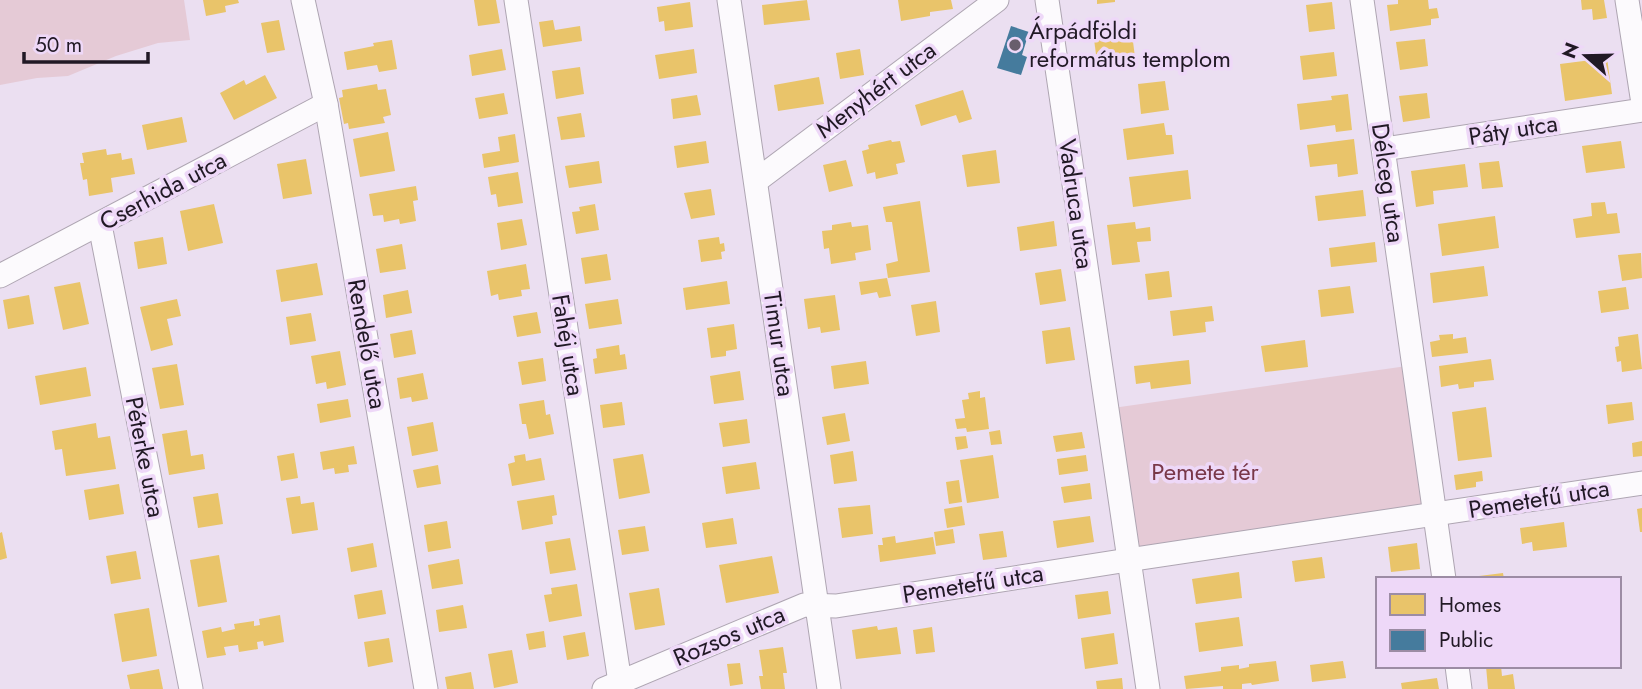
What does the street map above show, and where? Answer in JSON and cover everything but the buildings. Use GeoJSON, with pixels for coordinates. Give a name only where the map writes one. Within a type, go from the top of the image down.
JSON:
{"type":"FeatureCollection","features":[{"type":"Feature","properties":{"kind":"street","name":"Rendelő utca"},"geometry":{"type":"LineString","coordinates":[[303,0],[326,104],[426,689]]}},
{"type":"Feature","properties":{"kind":"street","name":"Fahéj utca"},"geometry":{"type":"LineString","coordinates":[[516,0],[615,687]]}},
{"type":"Feature","properties":{"kind":"street","name":"Timur utca"},"geometry":{"type":"LineString","coordinates":[[729,0],[829,689]]}},
{"type":"Feature","properties":{"kind":"street","name":"Menyhért utca"},"geometry":{"type":"LineString","coordinates":[[756,181],[997,0]]}},
{"type":"Feature","properties":{"kind":"street","name":"Vadruca utca"},"geometry":{"type":"LineString","coordinates":[[1047,0],[1128,559]]}},
{"type":"Feature","properties":{"kind":"street","name":"Délceg utca"},"geometry":{"type":"LineString","coordinates":[[1362,0],[1435,514]]}},
{"type":"Feature","properties":{"kind":"street"},"geometry":{"type":"LineString","coordinates":[[1627,0],[1642,97]]}},
{"type":"Feature","properties":{"kind":"street","name":"Cserhida utca"},"geometry":{"type":"LineString","coordinates":[[0,276],[326,104]]}},
{"type":"Feature","properties":{"kind":"street","name":"Páty utca"},"geometry":{"type":"LineString","coordinates":[[1384,149],[1642,110]]}},
{"type":"Feature","properties":{"kind":"street","name":"Péterke utca"},"geometry":{"type":"LineString","coordinates":[[100,225],[191,689]]}},
{"type":"Feature","properties":{"kind":"street","name":"Pemetefű utca"},"geometry":{"type":"LineString","coordinates":[[1435,514],[1642,483]]}},
{"type":"Feature","properties":{"kind":"street"},"geometry":{"type":"LineString","coordinates":[[1148,689],[1128,559],[1435,514],[1444,577]]}},
{"type":"Feature","properties":{"kind":"street","name":"Pemetefű utca"},"geometry":{"type":"LineString","coordinates":[[817,606],[836,606],[1128,559]]}},
{"type":"Feature","properties":{"kind":"street","name":"Rozsos utca"},"geometry":{"type":"LineString","coordinates":[[615,687],[756,623],[804,605],[817,606]]}},
{"type":"Feature","properties":{"kind":"street"},"geometry":{"type":"LineString","coordinates":[[1457,668],[1460,689]]}},
{"type":"Feature","properties":{"kind":"green space"},"geometry":{"type":"Polygon","coordinates":[[[0,0],[184,0],[190,40],[158,43],[116,56],[68,76],[0,85],[0,0]]]}},
{"type":"Feature","properties":{"kind":"green space","name":"Pemete tér"},"geometry":{"type":"Polygon","coordinates":[[[1414,365],[1435,514],[1128,560],[1106,409],[1414,365]]]}},
{"type":"Feature","properties":{"kind":"place","name":"Árpádföldi református templom"},"geometry":{"type":"Point","coordinates":[1015,45]}}]}
